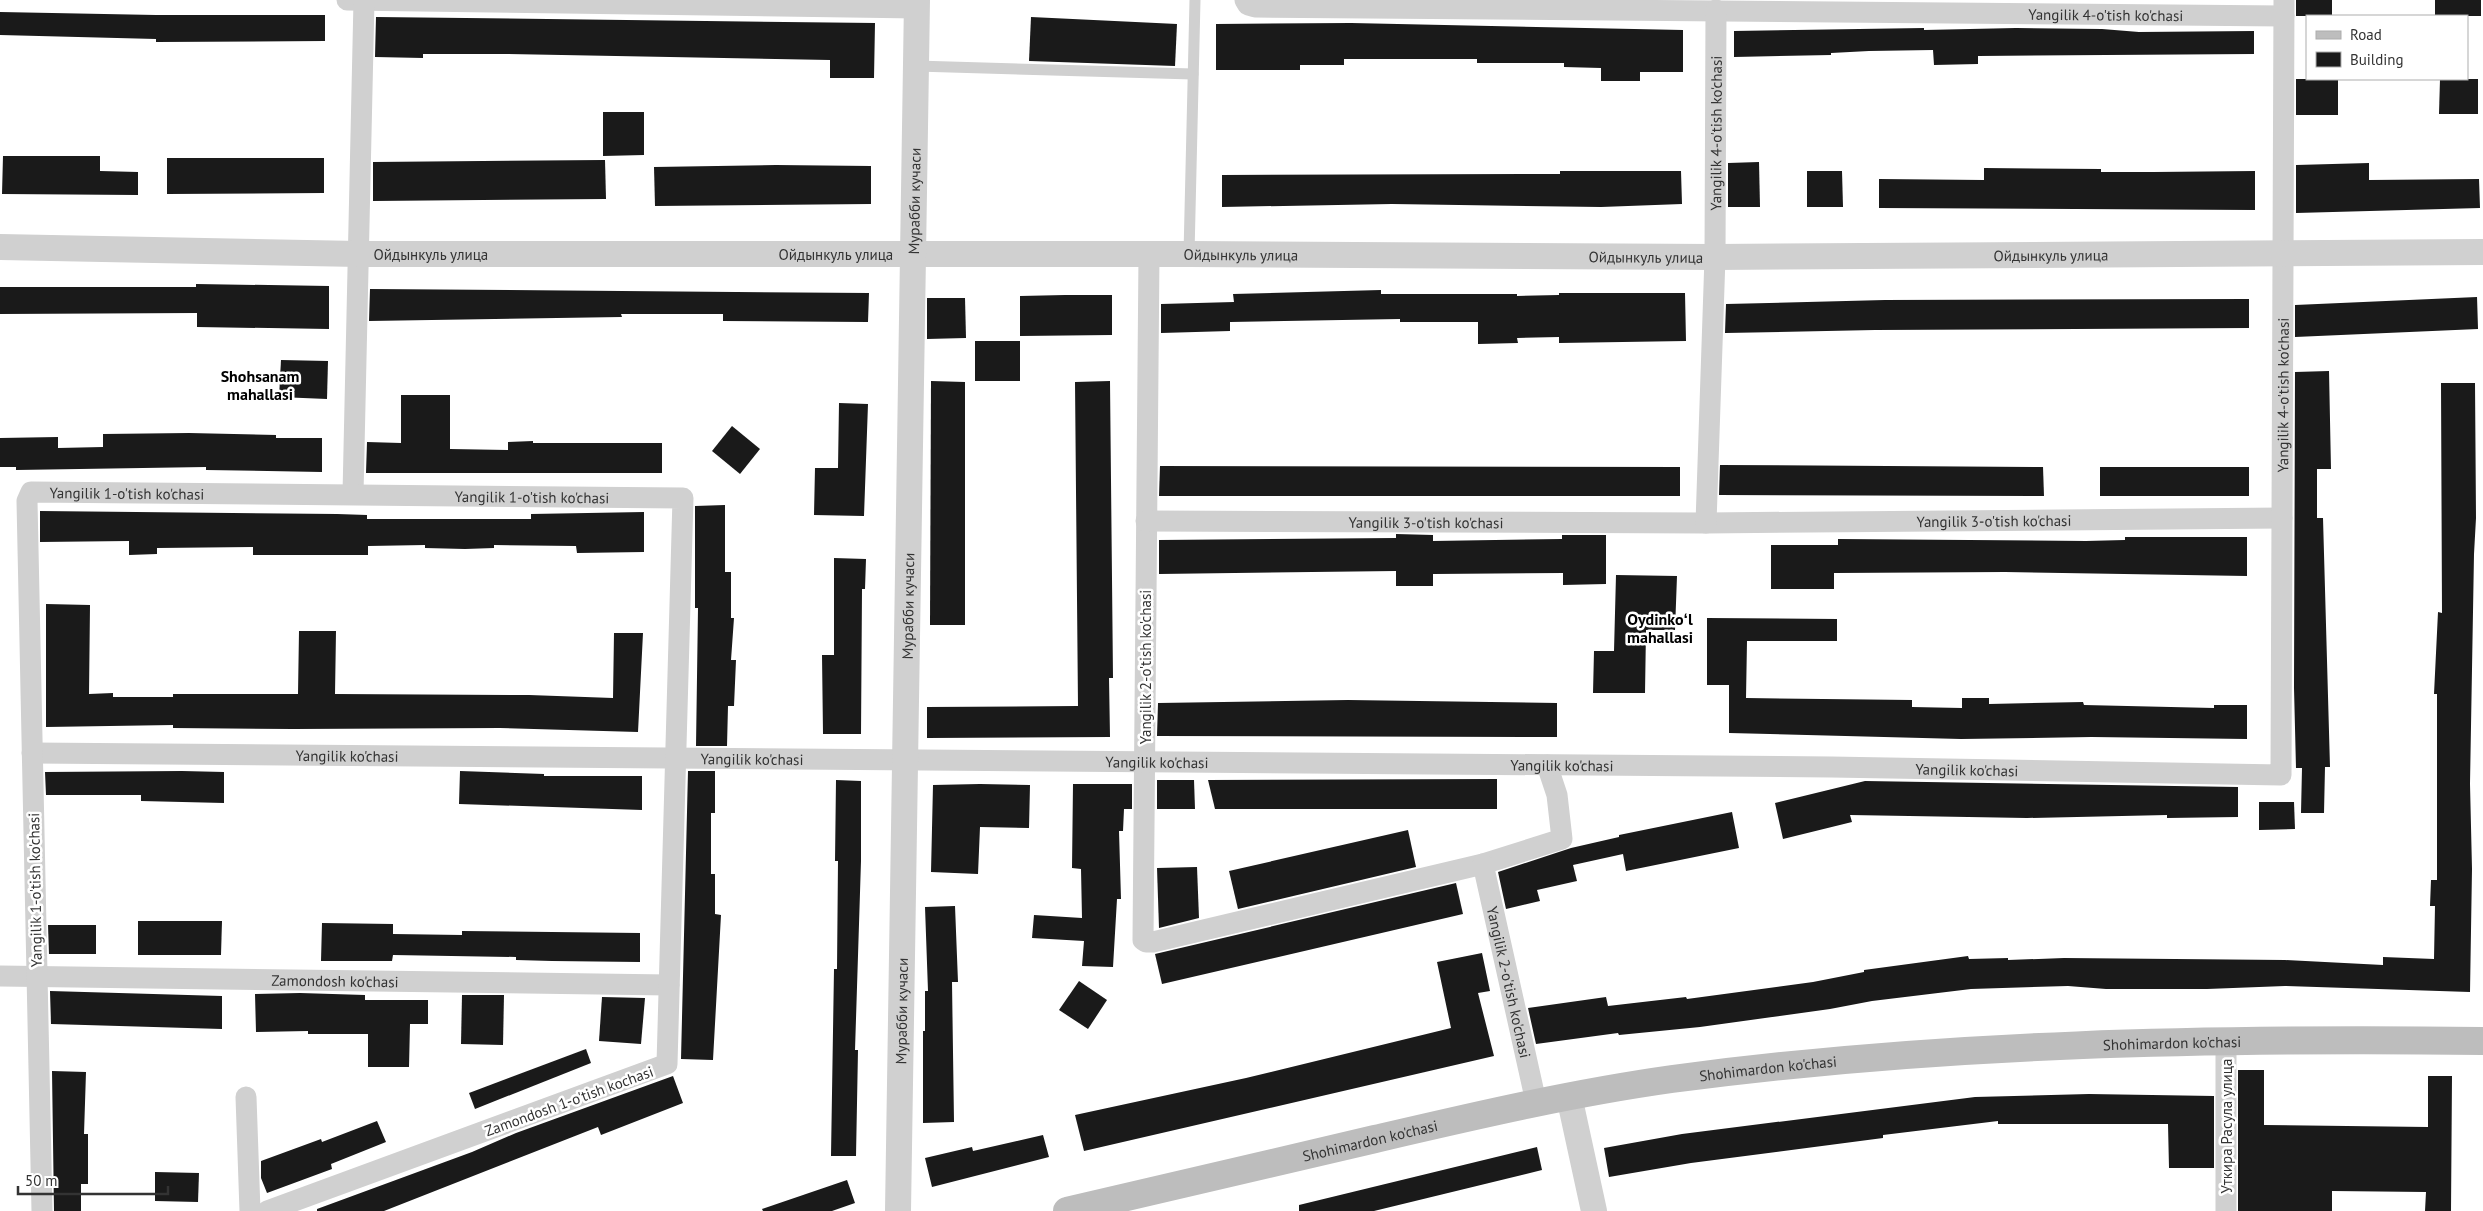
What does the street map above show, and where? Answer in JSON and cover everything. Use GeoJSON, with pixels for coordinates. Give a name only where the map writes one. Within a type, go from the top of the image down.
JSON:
{"type":"FeatureCollection","features":[{"type":"Feature","properties":{"kind":"main road","name":"Shohimardon ko'chasi"},"geometry":{"type":"LineString","coordinates":[[1067,1211],[1536,1102],[1672,1079],[1886,1056],[2003,1048],[2226,1040],[2483,1041]]}},
{"type":"Feature","properties":{"kind":"street"},"geometry":{"type":"LineString","coordinates":[[346,0],[917,4]]}},
{"type":"Feature","properties":{"kind":"street"},"geometry":{"type":"LineString","coordinates":[[353,494],[364,0]]}},
{"type":"Feature","properties":{"kind":"street","name":"Yangilik 4-o'tish ko'chasi"},"geometry":{"type":"LineString","coordinates":[[1245,0],[1248,5],[1256,7],[1716,10],[2284,8],[2281,775]]}},
{"type":"Feature","properties":{"kind":"street","name":"Мурабби кучаси"},"geometry":{"type":"LineString","coordinates":[[898,1211],[917,4]]}},
{"type":"Feature","properties":{"kind":"street","name":"Yangilik 4-o'tish ko'chasi"},"geometry":{"type":"LineString","coordinates":[[1715,257],[1716,10]]}},
{"type":"Feature","properties":{"kind":"street","name":"Ойдынкуль улица"},"geometry":{"type":"LineString","coordinates":[[0,247],[359,254],[1189,254],[1715,257],[2284,255],[2483,252]]}},
{"type":"Feature","properties":{"kind":"street","name":"Yangilik 2-o'tish ko'chasi"},"geometry":{"type":"LineString","coordinates":[[1149,254],[1143,940],[1146,942],[1483,864],[1562,839],[1557,795],[1547,765]]}},
{"type":"Feature","properties":{"kind":"street"},"geometry":{"type":"LineString","coordinates":[[1706,523],[1715,257]]}},
{"type":"Feature","properties":{"kind":"street","name":"Yangilik 1-o'tish ko'chasi"},"geometry":{"type":"LineString","coordinates":[[42,1211],[27,501],[31,492],[683,498],[675,758]]}},
{"type":"Feature","properties":{"kind":"street","name":"Yangilik 3-o'tish ko'chasi"},"geometry":{"type":"LineString","coordinates":[[1146,521],[1706,523],[2282,518]]}},
{"type":"Feature","properties":{"kind":"street","name":"Yangilik ko'chasi"},"geometry":{"type":"LineString","coordinates":[[32,753],[1144,763],[1831,766],[2281,775]]}},
{"type":"Feature","properties":{"kind":"street","name":"Zamondosh 1-o'tish kochasi"},"geometry":{"type":"LineString","coordinates":[[267,1211],[664,1067],[667,1064],[675,758]]}},
{"type":"Feature","properties":{"kind":"street","name":"Yangilik 2-o'tish ko'chasi"},"geometry":{"type":"LineString","coordinates":[[1483,864],[1536,1102]]}},
{"type":"Feature","properties":{"kind":"street","name":"Zamondosh ko'chasi"},"geometry":{"type":"LineString","coordinates":[[0,976],[669,985]]}},
{"type":"Feature","properties":{"kind":"street","name":"Уткира Расула улица"},"geometry":{"type":"LineString","coordinates":[[2226,1040],[2226,1211]]}},
{"type":"Feature","properties":{"kind":"street"},"geometry":{"type":"LineString","coordinates":[[1569,1096],[1594,1211]]}},
{"type":"Feature","properties":{"kind":"street"},"geometry":{"type":"LineString","coordinates":[[246,1097],[250,1211]]}},
{"type":"Feature","properties":{"kind":"lane"},"geometry":{"type":"LineString","coordinates":[[1189,254],[1195,0]]}},
{"type":"Feature","properties":{"kind":"lane"},"geometry":{"type":"LineString","coordinates":[[916,66],[1193,74]]}},
{"type":"Feature","properties":{"kind":"building"},"geometry":{"type":"Polygon","coordinates":[[[2296,0],[2332,0],[2332,15],[2296,16],[2296,0]]]}},
{"type":"Feature","properties":{"kind":"building"},"geometry":{"type":"Polygon","coordinates":[[[2435,0],[2481,0],[2481,16],[2435,15],[2435,0]]]}},
{"type":"Feature","properties":{"kind":"building"},"geometry":{"type":"Polygon","coordinates":[[[0,12],[156,15],[325,15],[325,41],[156,42],[156,39],[0,35],[0,12]]]}},
{"type":"Feature","properties":{"kind":"building"},"geometry":{"type":"Polygon","coordinates":[[[376,17],[875,23],[874,78],[830,78],[830,60],[506,54],[423,54],[423,58],[375,57],[376,17]]]}},
{"type":"Feature","properties":{"kind":"building"},"geometry":{"type":"Polygon","coordinates":[[[1031,17],[1177,24],[1175,66],[1029,61],[1031,17]]]}},
{"type":"Feature","properties":{"kind":"building"},"geometry":{"type":"Polygon","coordinates":[[[1351,23],[1683,30],[1683,72],[1640,72],[1640,81],[1601,81],[1601,68],[1564,67],[1564,63],[1477,63],[1477,59],[1344,59],[1344,65],[1300,65],[1300,70],[1216,70],[1216,24],[1351,23]]]}},
{"type":"Feature","properties":{"kind":"building"},"geometry":{"type":"Polygon","coordinates":[[[1924,28],[1924,30],[2102,29],[2139,32],[2254,31],[2254,54],[1978,56],[1978,64],[1934,65],[1933,50],[1734,57],[1734,31],[1924,28]]]}},
{"type":"Feature","properties":{"kind":"building"},"geometry":{"type":"Polygon","coordinates":[[[2296,79],[2338,80],[2338,115],[2296,115],[2296,79]]]}},
{"type":"Feature","properties":{"kind":"building"},"geometry":{"type":"Polygon","coordinates":[[[2478,79],[2478,114],[2439,114],[2440,80],[2478,79]]]}},
{"type":"Feature","properties":{"kind":"building"},"geometry":{"type":"Polygon","coordinates":[[[603,112],[644,112],[644,155],[603,156],[603,112]]]}},
{"type":"Feature","properties":{"kind":"building"},"geometry":{"type":"Polygon","coordinates":[[[3,156],[100,156],[100,171],[138,172],[138,195],[2,194],[3,156]]]}},
{"type":"Feature","properties":{"kind":"building"},"geometry":{"type":"Polygon","coordinates":[[[167,158],[324,158],[324,193],[167,194],[167,158]]]}},
{"type":"Feature","properties":{"kind":"building"},"geometry":{"type":"Polygon","coordinates":[[[605,160],[606,199],[373,201],[373,162],[605,160]]]}},
{"type":"Feature","properties":{"kind":"building"},"geometry":{"type":"Polygon","coordinates":[[[1759,162],[1760,207],[1728,207],[1728,163],[1759,162]]]}},
{"type":"Feature","properties":{"kind":"building"},"geometry":{"type":"Polygon","coordinates":[[[2369,163],[2369,180],[2479,179],[2480,208],[2296,213],[2296,165],[2369,163]]]}},
{"type":"Feature","properties":{"kind":"building"},"geometry":{"type":"Polygon","coordinates":[[[871,166],[871,204],[655,206],[654,167],[871,166]]]}},
{"type":"Feature","properties":{"kind":"building"},"geometry":{"type":"Polygon","coordinates":[[[1984,168],[2101,169],[2101,172],[2255,171],[2255,210],[1879,208],[1879,179],[1984,180],[1984,168]]]}},
{"type":"Feature","properties":{"kind":"building"},"geometry":{"type":"Polygon","coordinates":[[[1560,171],[1681,171],[1682,204],[1601,207],[1392,204],[1222,207],[1222,175],[1560,174],[1560,171]]]}},
{"type":"Feature","properties":{"kind":"building"},"geometry":{"type":"Polygon","coordinates":[[[1807,171],[1842,171],[1843,207],[1807,207],[1807,171]]]}},
{"type":"Feature","properties":{"kind":"building"},"geometry":{"type":"Polygon","coordinates":[[[196,284],[329,286],[329,329],[197,327],[197,313],[0,314],[0,287],[196,287],[196,284]]]}},
{"type":"Feature","properties":{"kind":"building"},"geometry":{"type":"Polygon","coordinates":[[[370,289],[869,293],[868,322],[723,321],[723,314],[621,314],[622,317],[369,321],[370,289]]]}},
{"type":"Feature","properties":{"kind":"building"},"geometry":{"type":"Polygon","coordinates":[[[1381,290],[1381,294],[1517,294],[1517,296],[1559,295],[1559,293],[1685,293],[1686,341],[1559,343],[1559,337],[1517,338],[1518,343],[1478,344],[1478,322],[1400,322],[1400,319],[1230,322],[1230,331],[1161,333],[1161,304],[1234,302],[1233,294],[1381,290]]]}},
{"type":"Feature","properties":{"kind":"building"},"geometry":{"type":"Polygon","coordinates":[[[1112,295],[1112,335],[1020,336],[1020,296],[1112,295]]]}},
{"type":"Feature","properties":{"kind":"building"},"geometry":{"type":"Polygon","coordinates":[[[2477,297],[2478,329],[2295,337],[2295,305],[2477,297]]]}},
{"type":"Feature","properties":{"kind":"building"},"geometry":{"type":"Polygon","coordinates":[[[927,298],[965,298],[966,338],[927,339],[927,298]]]}},
{"type":"Feature","properties":{"kind":"building"},"geometry":{"type":"Polygon","coordinates":[[[2249,299],[2249,328],[1875,330],[1725,333],[1726,304],[1885,300],[2249,299]]]}},
{"type":"Feature","properties":{"kind":"building"},"geometry":{"type":"Polygon","coordinates":[[[975,341],[1020,341],[1020,381],[975,381],[975,341]]]}},
{"type":"Feature","properties":{"kind":"building"},"geometry":{"type":"Polygon","coordinates":[[[281,360],[328,361],[327,399],[279,397],[281,360]]]}},
{"type":"Feature","properties":{"kind":"building"},"geometry":{"type":"Polygon","coordinates":[[[2329,371],[2331,469],[2317,469],[2317,518],[2323,518],[2330,767],[2325,767],[2324,813],[2301,813],[2302,768],[2296,768],[2294,688],[2295,372],[2329,371]]]}},
{"type":"Feature","properties":{"kind":"building"},"geometry":{"type":"Polygon","coordinates":[[[931,381],[965,382],[965,625],[930,625],[931,381]]]}},
{"type":"Feature","properties":{"kind":"building"},"geometry":{"type":"Polygon","coordinates":[[[1110,381],[1113,678],[1109,678],[1110,737],[927,738],[927,707],[1078,706],[1075,382],[1110,381]]]}},
{"type":"Feature","properties":{"kind":"building"},"geometry":{"type":"Polygon","coordinates":[[[2441,383],[2475,383],[2476,518],[2470,784],[2472,869],[2470,992],[2285,986],[2207,989],[2106,989],[2068,986],[1971,989],[1872,1001],[1830,1009],[1700,1027],[1619,1035],[1618,1033],[1536,1044],[1528,1008],[1606,997],[1608,1006],[1686,997],[1687,999],[1813,982],[1864,972],[1864,970],[1968,956],[1969,959],[2008,958],[2008,960],[2064,958],[2285,960],[2383,965],[2383,957],[2434,959],[2435,906],[2430,906],[2431,880],[2437,880],[2437,694],[2434,694],[2438,612],[2442,613],[2441,383]]]}},
{"type":"Feature","properties":{"kind":"building"},"geometry":{"type":"Polygon","coordinates":[[[401,395],[450,395],[450,449],[508,450],[508,442],[533,441],[533,443],[662,443],[662,473],[366,473],[367,442],[401,443],[401,395]]]}},
{"type":"Feature","properties":{"kind":"building"},"geometry":{"type":"Polygon","coordinates":[[[839,403],[868,404],[864,516],[814,515],[815,468],[838,468],[839,403]]]}},
{"type":"Feature","properties":{"kind":"building"},"geometry":{"type":"Polygon","coordinates":[[[732,426],[760,449],[740,474],[712,451],[732,426]]]}},
{"type":"Feature","properties":{"kind":"building"},"geometry":{"type":"Polygon","coordinates":[[[103,434],[276,435],[276,438],[322,438],[322,472],[206,470],[206,467],[16,470],[16,467],[0,467],[0,438],[58,437],[58,448],[103,447],[103,434]]]}},
{"type":"Feature","properties":{"kind":"building"},"geometry":{"type":"Polygon","coordinates":[[[1720,465],[2043,467],[2044,496],[1719,495],[1720,465]]]}},
{"type":"Feature","properties":{"kind":"building"},"geometry":{"type":"Polygon","coordinates":[[[1160,466],[1680,467],[1680,496],[1159,496],[1160,466]]]}},
{"type":"Feature","properties":{"kind":"building"},"geometry":{"type":"Polygon","coordinates":[[[2100,467],[2249,467],[2249,496],[2100,496],[2100,467]]]}},
{"type":"Feature","properties":{"kind":"building"},"geometry":{"type":"Polygon","coordinates":[[[725,505],[725,572],[731,572],[731,618],[734,618],[731,660],[736,660],[734,706],[728,706],[727,746],[696,746],[698,608],[695,608],[695,506],[725,505]]]}},
{"type":"Feature","properties":{"kind":"building"},"geometry":{"type":"Polygon","coordinates":[[[40,511],[337,514],[367,515],[367,519],[531,519],[531,514],[644,512],[644,552],[577,553],[576,546],[494,545],[494,548],[465,549],[425,548],[425,545],[368,546],[368,555],[253,555],[253,547],[157,548],[157,554],[129,555],[129,541],[40,542],[40,511]]]}},
{"type":"Feature","properties":{"kind":"building"},"geometry":{"type":"Polygon","coordinates":[[[1396,534],[1433,535],[1433,541],[1562,539],[1562,535],[1606,535],[1606,584],[1563,585],[1563,573],[1433,574],[1433,586],[1396,586],[1396,571],[1159,574],[1159,540],[1396,538],[1396,534]]]}},
{"type":"Feature","properties":{"kind":"building"},"geometry":{"type":"Polygon","coordinates":[[[2125,537],[2247,537],[2247,576],[2005,572],[1834,573],[1834,589],[1771,589],[1771,545],[1838,545],[1838,539],[2086,541],[2125,540],[2125,537]]]}},
{"type":"Feature","properties":{"kind":"building"},"geometry":{"type":"Polygon","coordinates":[[[834,558],[866,559],[865,589],[862,589],[861,734],[823,734],[822,655],[834,655],[834,558]]]}},
{"type":"Feature","properties":{"kind":"building"},"geometry":{"type":"Polygon","coordinates":[[[1616,575],[1677,576],[1675,630],[1646,630],[1645,693],[1593,693],[1594,651],[1614,651],[1616,575]]]}},
{"type":"Feature","properties":{"kind":"building"},"geometry":{"type":"Polygon","coordinates":[[[46,604],[90,605],[89,694],[113,693],[113,697],[173,697],[173,694],[298,694],[299,631],[336,631],[335,694],[529,695],[613,698],[614,633],[643,633],[638,732],[500,728],[173,728],[173,725],[46,727],[46,604]]]}},
{"type":"Feature","properties":{"kind":"building"},"geometry":{"type":"Polygon","coordinates":[[[1707,618],[1837,619],[1837,641],[1747,641],[1746,698],[1912,700],[1912,707],[1962,708],[1962,698],[1989,698],[1989,704],[2083,702],[2084,705],[2214,708],[2214,705],[2247,705],[2247,739],[2092,737],[1961,739],[1729,733],[1729,685],[1707,685],[1707,618]]]}},
{"type":"Feature","properties":{"kind":"building"},"geometry":{"type":"Polygon","coordinates":[[[1348,700],[1557,703],[1557,737],[1157,736],[1158,703],[1348,700]]]}},
{"type":"Feature","properties":{"kind":"building"},"geometry":{"type":"Polygon","coordinates":[[[460,771],[544,774],[544,776],[642,776],[642,810],[459,804],[460,771]]]}},
{"type":"Feature","properties":{"kind":"building"},"geometry":{"type":"Polygon","coordinates":[[[688,771],[715,771],[715,813],[711,813],[711,874],[715,874],[715,914],[721,915],[713,1060],[681,1059],[688,771]]]}},
{"type":"Feature","properties":{"kind":"building"},"geometry":{"type":"Polygon","coordinates":[[[45,772],[224,772],[224,803],[141,801],[141,795],[46,795],[45,772]]]}},
{"type":"Feature","properties":{"kind":"building"},"geometry":{"type":"Polygon","coordinates":[[[1497,779],[1497,809],[1215,809],[1208,780],[1497,779]]]}},
{"type":"Feature","properties":{"kind":"building"},"geometry":{"type":"Polygon","coordinates":[[[836,780],[861,781],[861,861],[855,1050],[858,1050],[856,1156],[831,1156],[834,969],[837,969],[838,861],[835,861],[836,780]]]}},
{"type":"Feature","properties":{"kind":"building"},"geometry":{"type":"Polygon","coordinates":[[[1157,780],[1194,780],[1195,809],[1157,809],[1157,780]]]}},
{"type":"Feature","properties":{"kind":"building"},"geometry":{"type":"Polygon","coordinates":[[[1865,781],[2238,787],[2238,817],[2167,818],[2167,815],[2027,818],[1850,815],[1852,822],[1783,839],[1775,803],[1865,781]]]}},
{"type":"Feature","properties":{"kind":"building"},"geometry":{"type":"Polygon","coordinates":[[[1073,784],[1132,784],[1132,809],[1124,809],[1123,831],[1119,831],[1121,899],[1117,899],[1113,967],[1082,966],[1084,941],[1032,938],[1034,915],[1082,918],[1081,869],[1072,868],[1073,784]]]}},
{"type":"Feature","properties":{"kind":"building"},"geometry":{"type":"Polygon","coordinates":[[[933,785],[1030,785],[1029,828],[980,827],[978,874],[931,872],[933,785]]]}},
{"type":"Feature","properties":{"kind":"building"},"geometry":{"type":"Polygon","coordinates":[[[2259,802],[2294,802],[2295,829],[2259,830],[2259,802]]]}},
{"type":"Feature","properties":{"kind":"building"},"geometry":{"type":"Polygon","coordinates":[[[1732,812],[1739,848],[1626,871],[1623,854],[1573,865],[1577,881],[1537,890],[1540,901],[1506,909],[1498,872],[1571,848],[1619,837],[1619,835],[1732,812]]]}},
{"type":"Feature","properties":{"kind":"building"},"geometry":{"type":"Polygon","coordinates":[[[1408,830],[1416,867],[1238,909],[1229,871],[1408,830]]]}},
{"type":"Feature","properties":{"kind":"building"},"geometry":{"type":"Polygon","coordinates":[[[1197,867],[1199,918],[1159,928],[1157,868],[1197,867]]]}},
{"type":"Feature","properties":{"kind":"building"},"geometry":{"type":"Polygon","coordinates":[[[1456,883],[1463,914],[1162,984],[1155,954],[1456,883]]]}},
{"type":"Feature","properties":{"kind":"building"},"geometry":{"type":"Polygon","coordinates":[[[955,906],[958,982],[952,982],[954,1122],[923,1123],[923,1031],[925,1031],[925,991],[928,991],[925,907],[955,906]]]}},
{"type":"Feature","properties":{"kind":"building"},"geometry":{"type":"Polygon","coordinates":[[[138,921],[222,921],[221,955],[138,955],[138,921]]]}},
{"type":"Feature","properties":{"kind":"building"},"geometry":{"type":"Polygon","coordinates":[[[322,923],[393,924],[393,934],[462,935],[462,931],[640,933],[640,962],[516,960],[516,957],[393,955],[392,961],[321,961],[322,923]]]}},
{"type":"Feature","properties":{"kind":"building"},"geometry":{"type":"Polygon","coordinates":[[[48,925],[96,925],[96,954],[49,954],[48,925]]]}},
{"type":"Feature","properties":{"kind":"building"},"geometry":{"type":"Polygon","coordinates":[[[1482,953],[1490,991],[1478,993],[1494,1056],[1084,1151],[1075,1115],[1246,1078],[1451,1028],[1437,962],[1482,953]]]}},
{"type":"Feature","properties":{"kind":"building"},"geometry":{"type":"Polygon","coordinates":[[[1079,981],[1107,1000],[1088,1029],[1059,1010],[1079,981]]]}},
{"type":"Feature","properties":{"kind":"building"},"geometry":{"type":"Polygon","coordinates":[[[50,991],[222,996],[222,1029],[51,1024],[50,991]]]}},
{"type":"Feature","properties":{"kind":"building"},"geometry":{"type":"Polygon","coordinates":[[[255,994],[365,995],[365,1000],[428,1000],[428,1024],[410,1024],[409,1067],[368,1067],[368,1034],[308,1034],[308,1031],[256,1032],[255,994]]]}},
{"type":"Feature","properties":{"kind":"building"},"geometry":{"type":"Polygon","coordinates":[[[462,995],[504,995],[503,1045],[461,1044],[462,995]]]}},
{"type":"Feature","properties":{"kind":"building"},"geometry":{"type":"Polygon","coordinates":[[[602,997],[645,998],[641,1044],[599,1041],[602,997]]]}},
{"type":"Feature","properties":{"kind":"building"},"geometry":{"type":"Polygon","coordinates":[[[586,1049],[591,1063],[475,1109],[469,1093],[586,1049]]]}},
{"type":"Feature","properties":{"kind":"building"},"geometry":{"type":"Polygon","coordinates":[[[2238,1070],[2264,1070],[2264,1125],[2428,1127],[2428,1076],[2452,1076],[2451,1211],[2425,1211],[2426,1192],[2332,1191],[2332,1211],[2238,1211],[2238,1070]]]}},
{"type":"Feature","properties":{"kind":"building"},"geometry":{"type":"Polygon","coordinates":[[[52,1071],[86,1072],[84,1134],[88,1134],[88,1184],[81,1184],[81,1211],[54,1211],[52,1071]]]}},
{"type":"Feature","properties":{"kind":"building"},"geometry":{"type":"Polygon","coordinates":[[[673,1076],[683,1103],[601,1135],[598,1127],[384,1211],[317,1211],[317,1209],[472,1152],[516,1133],[673,1076]]]}},
{"type":"Feature","properties":{"kind":"building"},"geometry":{"type":"Polygon","coordinates":[[[2089,1094],[2214,1096],[2214,1168],[2169,1168],[2168,1124],[1998,1124],[1998,1121],[1883,1135],[1883,1138],[1691,1163],[1609,1177],[1604,1148],[1682,1134],[1975,1097],[2089,1094]]]}},
{"type":"Feature","properties":{"kind":"building"},"geometry":{"type":"Polygon","coordinates":[[[377,1121],[386,1142],[331,1164],[332,1169],[267,1193],[261,1178],[261,1161],[321,1139],[322,1142],[377,1121]]]}},
{"type":"Feature","properties":{"kind":"building"},"geometry":{"type":"Polygon","coordinates":[[[1043,1135],[1049,1157],[932,1187],[925,1158],[972,1147],[973,1151],[1043,1135]]]}},
{"type":"Feature","properties":{"kind":"building"},"geometry":{"type":"Polygon","coordinates":[[[1537,1147],[1542,1170],[1374,1211],[1299,1211],[1299,1205],[1537,1147]]]}},
{"type":"Feature","properties":{"kind":"building"},"geometry":{"type":"Polygon","coordinates":[[[155,1172],[199,1173],[198,1202],[155,1201],[155,1172]]]}},
{"type":"Feature","properties":{"kind":"building"},"geometry":{"type":"Polygon","coordinates":[[[847,1180],[855,1203],[832,1211],[763,1211],[762,1209],[847,1180]]]}},
{"type":"Feature","properties":{"kind":"district","name":"Shohsanam mahallasi"},"geometry":{"type":"Point","coordinates":[260,385]}},
{"type":"Feature","properties":{"kind":"district","name":"Oydinkoʻl mahallasi"},"geometry":{"type":"Point","coordinates":[1660,628]}}]}
